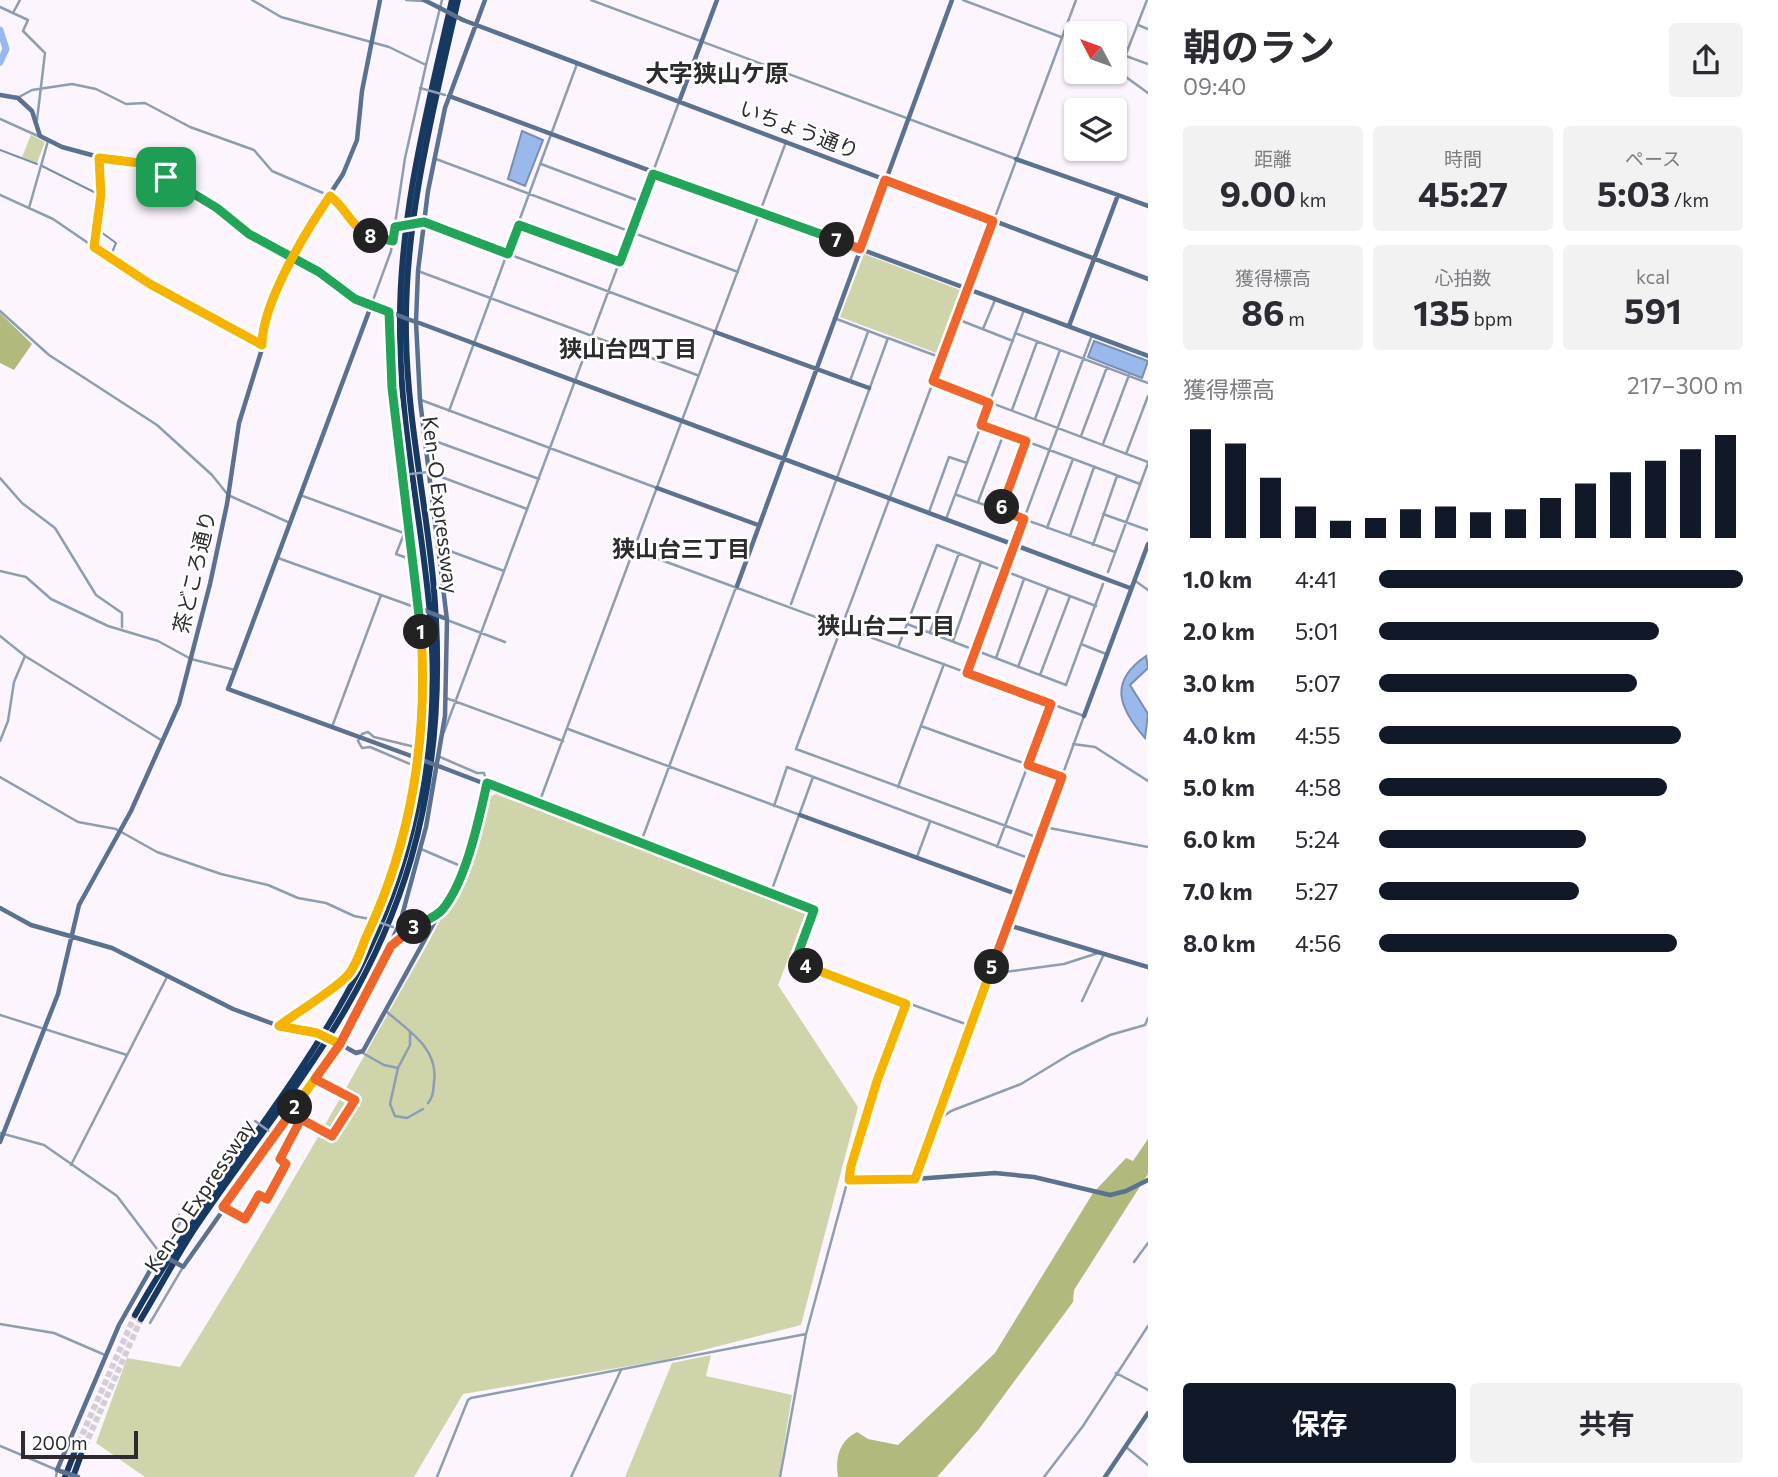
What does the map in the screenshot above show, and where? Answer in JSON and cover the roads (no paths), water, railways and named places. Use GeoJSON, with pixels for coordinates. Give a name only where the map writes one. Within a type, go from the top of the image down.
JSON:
{"type":"FeatureCollection","features":[{"type":"Feature","properties":{"kind":"highway","name":"Ken-O Expressway"},"geometry":{"type":"LineString","coordinates":[[452,0],[415,164],[400,287],[401,379],[426,577],[432,663],[428,742],[412,831],[375,941],[343,1006],[304,1067],[187,1230],[138,1317],[197,1225],[309,1070],[348,1009],[389,922],[418,832],[434,742],[438,663],[433,576],[407,379],[406,287],[421,166],[458,0]]}},
{"type":"Feature","properties":{"kind":"highway"},"geometry":{"type":"LineString","coordinates":[[65,1477],[78,1453],[76,1477]]}},
{"type":"Feature","properties":{"kind":"street"},"geometry":{"type":"LineString","coordinates":[[14,11],[20,0]]}},
{"type":"Feature","properties":{"kind":"street"},"geometry":{"type":"LineString","coordinates":[[252,0],[281,17],[389,47],[426,65]]}},
{"type":"Feature","properties":{"kind":"street","name":"茶どころ通り"},"geometry":{"type":"LineString","coordinates":[[0,1142],[46,1029],[82,898],[120,831],[164,742],[179,704],[229,495],[239,423],[262,345],[267,314],[309,226],[343,174],[357,140],[362,90],[374,44],[380,0]]}},
{"type":"Feature","properties":{"kind":"street"},"geometry":{"type":"LineString","coordinates":[[406,0],[425,0]]}},
{"type":"Feature","properties":{"kind":"street","name":"いちょう通り"},"geometry":{"type":"LineString","coordinates":[[425,0],[475,26],[1148,279]]}},
{"type":"Feature","properties":{"kind":"street"},"geometry":{"type":"LineString","coordinates":[[442,0],[420,88],[393,241],[228,689],[487,783],[814,910],[796,961],[971,1026]]}},
{"type":"Feature","properties":{"kind":"street"},"geometry":{"type":"LineString","coordinates":[[150,1323],[181,1266],[315,1079],[337,1043],[391,946],[421,849],[443,737],[446,619],[420,400],[415,321],[418,271],[434,158],[447,96],[485,0]]}},
{"type":"Feature","properties":{"kind":"street"},"geometry":{"type":"LineString","coordinates":[[592,0],[1148,206]]}},
{"type":"Feature","properties":{"kind":"street"},"geometry":{"type":"LineString","coordinates":[[443,737],[717,0]]}},
{"type":"Feature","properties":{"kind":"street"},"geometry":{"type":"LineString","coordinates":[[641,842],[952,0]]}},
{"type":"Feature","properties":{"kind":"street"},"geometry":{"type":"LineString","coordinates":[[963,0],[1062,38]]}},
{"type":"Feature","properties":{"kind":"street"},"geometry":{"type":"LineString","coordinates":[[1040,839],[796,749],[1076,0]]}},
{"type":"Feature","properties":{"kind":"street"},"geometry":{"type":"LineString","coordinates":[[1127,53],[1147,0]]}},
{"type":"Feature","properties":{"kind":"street"},"geometry":{"type":"LineString","coordinates":[[1,7],[29,20],[23,32],[45,53],[40,73],[42,87],[36,131],[40,136]]}},
{"type":"Feature","properties":{"kind":"street"},"geometry":{"type":"LineString","coordinates":[[1138,25],[1148,28]]}},
{"type":"Feature","properties":{"kind":"street"},"geometry":{"type":"LineString","coordinates":[[1127,56],[1148,64]]}},
{"type":"Feature","properties":{"kind":"street"},"geometry":{"type":"LineString","coordinates":[[449,411],[577,64]]}},
{"type":"Feature","properties":{"kind":"street"},"geometry":{"type":"LineString","coordinates":[[1127,78],[1148,93]]}},
{"type":"Feature","properties":{"kind":"street"},"geometry":{"type":"LineString","coordinates":[[18,98],[42,87],[81,85],[126,104],[145,103],[190,127],[254,150],[272,171],[330,196],[341,205],[355,227],[370,236],[393,241]]}},
{"type":"Feature","properties":{"kind":"street"},"geometry":{"type":"LineString","coordinates":[[420,88],[1148,356]]}},
{"type":"Feature","properties":{"kind":"street"},"geometry":{"type":"LineString","coordinates":[[0,95],[18,98],[37,120]]}},
{"type":"Feature","properties":{"kind":"street"},"geometry":{"type":"LineString","coordinates":[[0,119],[99,158],[134,161],[152,169],[212,204],[243,231],[319,272],[349,295],[371,306],[1130,587]]}},
{"type":"Feature","properties":{"kind":"street"},"geometry":{"type":"LineString","coordinates":[[29,208],[48,140]]}},
{"type":"Feature","properties":{"kind":"street"},"geometry":{"type":"LineString","coordinates":[[539,803],[786,142]]}},
{"type":"Feature","properties":{"kind":"street"},"geometry":{"type":"LineString","coordinates":[[94,247],[101,195],[99,158]]}},
{"type":"Feature","properties":{"kind":"street"},"geometry":{"type":"LineString","coordinates":[[434,158],[738,272]]}},
{"type":"Feature","properties":{"kind":"street"},"geometry":{"type":"LineString","coordinates":[[541,164],[642,202]]}},
{"type":"Feature","properties":{"kind":"street"},"geometry":{"type":"LineString","coordinates":[[0,195],[53,219],[150,284],[262,345]]}},
{"type":"Feature","properties":{"kind":"street"},"geometry":{"type":"LineString","coordinates":[[1069,326],[1118,195]]}},
{"type":"Feature","properties":{"kind":"street"},"geometry":{"type":"LineString","coordinates":[[395,227],[424,222],[869,388]]}},
{"type":"Feature","properties":{"kind":"street"},"geometry":{"type":"LineString","coordinates":[[519,225],[620,262]]}},
{"type":"Feature","properties":{"kind":"street"},"geometry":{"type":"LineString","coordinates":[[418,271],[698,375]]}},
{"type":"Feature","properties":{"kind":"street"},"geometry":{"type":"LineString","coordinates":[[983,329],[995,299]]}},
{"type":"Feature","properties":{"kind":"street"},"geometry":{"type":"LineString","coordinates":[[946,519],[1024,310]]}},
{"type":"Feature","properties":{"kind":"street"},"geometry":{"type":"LineString","coordinates":[[0,311],[49,355],[157,425],[212,475],[229,495],[290,523]]}},
{"type":"Feature","properties":{"kind":"street"},"geometry":{"type":"LineString","coordinates":[[279,1026],[347,977],[392,878],[407,824],[417,767],[423,662],[421,609],[400,462],[390,313]]}},
{"type":"Feature","properties":{"kind":"street"},"geometry":{"type":"LineString","coordinates":[[834,318],[942,358]]}},
{"type":"Feature","properties":{"kind":"street"},"geometry":{"type":"LineString","coordinates":[[957,319],[1013,341]]}},
{"type":"Feature","properties":{"kind":"street"},"geometry":{"type":"LineString","coordinates":[[850,381],[869,331]]}},
{"type":"Feature","properties":{"kind":"street"},"geometry":{"type":"LineString","coordinates":[[1015,333],[1148,383]]}},
{"type":"Feature","properties":{"kind":"street"},"geometry":{"type":"LineString","coordinates":[[967,673],[1092,335]]}},
{"type":"Feature","properties":{"kind":"street"},"geometry":{"type":"LineString","coordinates":[[790,605],[888,338]]}},
{"type":"Feature","properties":{"kind":"street"},"geometry":{"type":"LineString","coordinates":[[1012,410],[1037,342]]}},
{"type":"Feature","properties":{"kind":"street"},"geometry":{"type":"LineString","coordinates":[[1035,419],[1060,350]]}},
{"type":"Feature","properties":{"kind":"street"},"geometry":{"type":"LineString","coordinates":[[1080,436],[1107,367]]}},
{"type":"Feature","properties":{"kind":"street"},"geometry":{"type":"LineString","coordinates":[[1103,444],[1129,376]]}},
{"type":"Feature","properties":{"kind":"street"},"geometry":{"type":"LineString","coordinates":[[933,381],[1148,463],[1108,572]]}},
{"type":"Feature","properties":{"kind":"street"},"geometry":{"type":"LineString","coordinates":[[1126,453],[1148,396]]}},
{"type":"Feature","properties":{"kind":"street"},"geometry":{"type":"LineString","coordinates":[[420,400],[758,525]]}},
{"type":"Feature","properties":{"kind":"street"},"geometry":{"type":"LineString","coordinates":[[981,425],[1140,484]]}},
{"type":"Feature","properties":{"kind":"street"},"geometry":{"type":"LineString","coordinates":[[978,502],[1004,433]]}},
{"type":"Feature","properties":{"kind":"street"},"geometry":{"type":"LineString","coordinates":[[424,437],[538,479]]}},
{"type":"Feature","properties":{"kind":"street"},"geometry":{"type":"LineString","coordinates":[[1001,510],[1026,441]]}},
{"type":"Feature","properties":{"kind":"street"},"geometry":{"type":"LineString","coordinates":[[929,512],[949,457],[967,463]]}},
{"type":"Feature","properties":{"kind":"street"},"geometry":{"type":"LineString","coordinates":[[1047,528],[1073,458]]}},
{"type":"Feature","properties":{"kind":"street"},"geometry":{"type":"LineString","coordinates":[[1070,536],[1094,467]]}},
{"type":"Feature","properties":{"kind":"street"},"geometry":{"type":"LineString","coordinates":[[402,475],[428,472],[527,509]]}},
{"type":"Feature","properties":{"kind":"street"},"geometry":{"type":"LineString","coordinates":[[1093,545],[1117,476]]}},
{"type":"Feature","properties":{"kind":"street"},"geometry":{"type":"LineString","coordinates":[[0,478],[22,503],[55,528],[96,595],[122,613],[122,628]]}},
{"type":"Feature","properties":{"kind":"street"},"geometry":{"type":"LineString","coordinates":[[956,494],[1115,552]]}},
{"type":"Feature","properties":{"kind":"street"},"geometry":{"type":"LineString","coordinates":[[300,495],[412,536]]}},
{"type":"Feature","properties":{"kind":"street"},"geometry":{"type":"LineString","coordinates":[[1103,514],[1148,530]]}},
{"type":"Feature","properties":{"kind":"street"},"geometry":{"type":"LineString","coordinates":[[404,534],[396,554],[415,562]]}},
{"type":"Feature","properties":{"kind":"street"},"geometry":{"type":"LineString","coordinates":[[915,1179],[1148,544]]}},
{"type":"Feature","properties":{"kind":"street"},"geometry":{"type":"LineString","coordinates":[[898,646],[937,545],[1096,606]]}},
{"type":"Feature","properties":{"kind":"street"},"geometry":{"type":"LineString","coordinates":[[439,547],[504,571]]}},
{"type":"Feature","properties":{"kind":"street"},"geometry":{"type":"LineString","coordinates":[[634,550],[790,605],[1084,716]]}},
{"type":"Feature","properties":{"kind":"street"},"geometry":{"type":"LineString","coordinates":[[930,633],[959,553]]}},
{"type":"Feature","properties":{"kind":"street"},"geometry":{"type":"LineString","coordinates":[[278,557],[505,642]]}},
{"type":"Feature","properties":{"kind":"street"},"geometry":{"type":"LineString","coordinates":[[953,641],[981,562]]}},
{"type":"Feature","properties":{"kind":"street"},"geometry":{"type":"LineString","coordinates":[[0,571],[26,578],[51,599],[108,626],[158,640],[191,659],[235,670]]}},
{"type":"Feature","properties":{"kind":"street"},"geometry":{"type":"LineString","coordinates":[[996,658],[1024,578]]}},
{"type":"Feature","properties":{"kind":"street"},"geometry":{"type":"LineString","coordinates":[[1134,580],[1148,590]]}},
{"type":"Feature","properties":{"kind":"street"},"geometry":{"type":"LineString","coordinates":[[907,624],[1066,685],[1103,584]]}},
{"type":"Feature","properties":{"kind":"street"},"geometry":{"type":"LineString","coordinates":[[1018,667],[1048,587]]}},
{"type":"Feature","properties":{"kind":"street"},"geometry":{"type":"LineString","coordinates":[[332,727],[381,595]]}},
{"type":"Feature","properties":{"kind":"street"},"geometry":{"type":"LineString","coordinates":[[1040,675],[1070,596]]}},
{"type":"Feature","properties":{"kind":"street"},"geometry":{"type":"LineString","coordinates":[[0,636],[25,656],[164,742]]}},
{"type":"Feature","properties":{"kind":"street"},"geometry":{"type":"LineString","coordinates":[[1082,644],[1107,654]]}},
{"type":"Feature","properties":{"kind":"street"},"geometry":{"type":"LineString","coordinates":[[0,741],[8,721],[14,682],[25,656]]}},
{"type":"Feature","properties":{"kind":"street"},"geometry":{"type":"LineString","coordinates":[[898,787],[944,664]]}},
{"type":"Feature","properties":{"kind":"street"},"geometry":{"type":"LineString","coordinates":[[446,698],[563,741]]}},
{"type":"Feature","properties":{"kind":"street"},"geometry":{"type":"LineString","coordinates":[[997,846],[1051,704]]}},
{"type":"Feature","properties":{"kind":"street"},"geometry":{"type":"LineString","coordinates":[[921,726],[1062,777]]}},
{"type":"Feature","properties":{"kind":"street"},"geometry":{"type":"LineString","coordinates":[[568,729],[1019,895]]}},
{"type":"Feature","properties":{"kind":"street"},"geometry":{"type":"LineString","coordinates":[[359,738],[368,732],[374,737],[419,748]]}},
{"type":"Feature","properties":{"kind":"street"},"geometry":{"type":"LineString","coordinates":[[359,738],[362,748],[370,747],[417,767]]}},
{"type":"Feature","properties":{"kind":"street"},"geometry":{"type":"LineString","coordinates":[[1073,744],[1095,747],[1148,780]]}},
{"type":"Feature","properties":{"kind":"street"},"geometry":{"type":"LineString","coordinates":[[361,1052],[440,912],[475,840],[487,783],[484,773],[477,773],[440,757]]}},
{"type":"Feature","properties":{"kind":"street"},"geometry":{"type":"LineString","coordinates":[[774,806],[788,767],[1032,859]]}},
{"type":"Feature","properties":{"kind":"street"},"geometry":{"type":"LineString","coordinates":[[0,777],[78,822],[120,831],[157,852],[221,874],[268,884],[298,898],[326,903],[397,927],[416,926]]}},
{"type":"Feature","properties":{"kind":"street"},"geometry":{"type":"LineString","coordinates":[[771,892],[813,777]]}},
{"type":"Feature","properties":{"kind":"street"},"geometry":{"type":"LineString","coordinates":[[917,857],[930,822]]}},
{"type":"Feature","properties":{"kind":"street"},"geometry":{"type":"LineString","coordinates":[[1044,827],[1148,847]]}},
{"type":"Feature","properties":{"kind":"street"},"geometry":{"type":"LineString","coordinates":[[421,849],[463,867]]}},
{"type":"Feature","properties":{"kind":"street"},"geometry":{"type":"LineString","coordinates":[[0,908],[31,925],[112,948],[233,1009],[279,1026],[317,1033],[384,1065],[398,1068]]}},
{"type":"Feature","properties":{"kind":"street"},"geometry":{"type":"LineString","coordinates":[[391,946],[416,926],[440,912]]}},
{"type":"Feature","properties":{"kind":"street"},"geometry":{"type":"LineString","coordinates":[[1008,925],[1148,967]]}},
{"type":"Feature","properties":{"kind":"street"},"geometry":{"type":"LineString","coordinates":[[990,974],[1064,964],[1101,953]]}},
{"type":"Feature","properties":{"kind":"street"},"geometry":{"type":"LineString","coordinates":[[1082,1001],[1101,953]]}},
{"type":"Feature","properties":{"kind":"street"},"geometry":{"type":"LineString","coordinates":[[71,1165],[168,974]]}},
{"type":"Feature","properties":{"kind":"street"},"geometry":{"type":"LineString","coordinates":[[780,1477],[806,1334],[870,1100],[906,1004]]}},
{"type":"Feature","properties":{"kind":"street"},"geometry":{"type":"LineString","coordinates":[[385,1010],[421,1042],[435,1066],[433,1096],[428,1103]]}},
{"type":"Feature","properties":{"kind":"street"},"geometry":{"type":"LineString","coordinates":[[0,1015],[127,1055]]}},
{"type":"Feature","properties":{"kind":"street"},"geometry":{"type":"LineString","coordinates":[[935,1122],[951,1111],[1021,1084],[1072,1053],[1110,1035],[1145,1024],[1148,1018]]}},
{"type":"Feature","properties":{"kind":"street"},"geometry":{"type":"LineString","coordinates":[[410,1032],[410,1045],[398,1068],[390,1104],[399,1118],[408,1118],[423,1109]]}},
{"type":"Feature","properties":{"kind":"street"},"geometry":{"type":"LineString","coordinates":[[410,1045],[421,1042]]}},
{"type":"Feature","properties":{"kind":"street"},"geometry":{"type":"LineString","coordinates":[[223,1207],[245,1219],[259,1195],[267,1199],[286,1164],[280,1159],[301,1119],[332,1136],[355,1100],[315,1079]]}},
{"type":"Feature","properties":{"kind":"street"},"geometry":{"type":"LineString","coordinates":[[255,1121],[274,1135]]}},
{"type":"Feature","properties":{"kind":"street"},"geometry":{"type":"LineString","coordinates":[[2,1134],[44,1145],[117,1196],[161,1254],[181,1266]]}},
{"type":"Feature","properties":{"kind":"street"},"geometry":{"type":"LineString","coordinates":[[849,1180],[915,1179],[995,1173],[1034,1177],[1110,1195],[1126,1191],[1148,1180]]}},
{"type":"Feature","properties":{"kind":"street"},"geometry":{"type":"LineString","coordinates":[[56,1477],[105,1355],[180,1223],[178,1215]]}},
{"type":"Feature","properties":{"kind":"street"},"geometry":{"type":"LineString","coordinates":[[1135,1262],[1148,1243]]}},
{"type":"Feature","properties":{"kind":"street"},"geometry":{"type":"LineString","coordinates":[[0,1324],[54,1333],[105,1355]]}},
{"type":"Feature","properties":{"kind":"street"},"geometry":{"type":"LineString","coordinates":[[1044,1477],[1083,1426],[1148,1326]]}},
{"type":"Feature","properties":{"kind":"street"},"geometry":{"type":"LineString","coordinates":[[437,1477],[468,1400],[806,1334]]}},
{"type":"Feature","properties":{"kind":"street"},"geometry":{"type":"LineString","coordinates":[[571,1477],[621,1370]]}},
{"type":"Feature","properties":{"kind":"street"},"geometry":{"type":"LineString","coordinates":[[1116,1373],[1148,1390]]}},
{"type":"Feature","properties":{"kind":"street"},"geometry":{"type":"LineString","coordinates":[[1105,1477],[1148,1413]]}},
{"type":"Feature","properties":{"kind":"street"},"geometry":{"type":"LineString","coordinates":[[0,1446],[76,1477]]}},
{"type":"Feature","properties":{"kind":"street"},"geometry":{"type":"LineString","coordinates":[[1126,1446],[1148,1465]]}},
{"type":"Feature","properties":{"kind":"water"},"geometry":{"type":"Polygon","coordinates":[[[522,131],[543,140],[525,186],[508,179],[522,131]]]}},
{"type":"Feature","properties":{"kind":"water"},"geometry":{"type":"Polygon","coordinates":[[[1094,341],[1148,361],[1142,378],[1088,357],[1094,341]]]}},
{"type":"Feature","properties":{"kind":"water"},"geometry":{"type":"Polygon","coordinates":[[[1146,656],[1148,668],[1130,685],[1148,714],[1145,738],[1124,706],[1122,685],[1134,666],[1146,656]]]}},
{"type":"Feature","properties":{"kind":"waterway"},"geometry":{"type":"LineString","coordinates":[[0,30],[6,49],[0,62]]}},
{"type":"Feature","properties":{"kind":"waterway"},"geometry":{"type":"LineString","coordinates":[[0,150],[37,164]]}},
{"type":"Feature","properties":{"kind":"waterway"},"geometry":{"type":"LineString","coordinates":[[42,166],[100,195]]}},
{"type":"Feature","properties":{"kind":"waterway"},"geometry":{"type":"LineString","coordinates":[[100,207],[103,198]]}},
{"type":"Feature","properties":{"kind":"waterway"},"geometry":{"type":"LineString","coordinates":[[99,216],[101,232],[116,243],[111,255]]}},
{"type":"Feature","properties":{"kind":"tunnel"},"geometry":{"type":"LineString","coordinates":[[75,1451],[135,1315]]}},
{"type":"Feature","properties":{"kind":"tunnel"},"geometry":{"type":"LineString","coordinates":[[81,1455],[141,1319]]}},
{"type":"Feature","properties":{"kind":"district","name":"大字狭山ケ原"},"geometry":{"type":"Point","coordinates":[717,74]}},
{"type":"Feature","properties":{"kind":"district","name":"狭山台四丁目"},"geometry":{"type":"Point","coordinates":[628,349]}},
{"type":"Feature","properties":{"kind":"district","name":"狭山台三丁目"},"geometry":{"type":"Point","coordinates":[681,549]}},
{"type":"Feature","properties":{"kind":"district","name":"狭山台二丁目"},"geometry":{"type":"Point","coordinates":[886,626]}}]}
